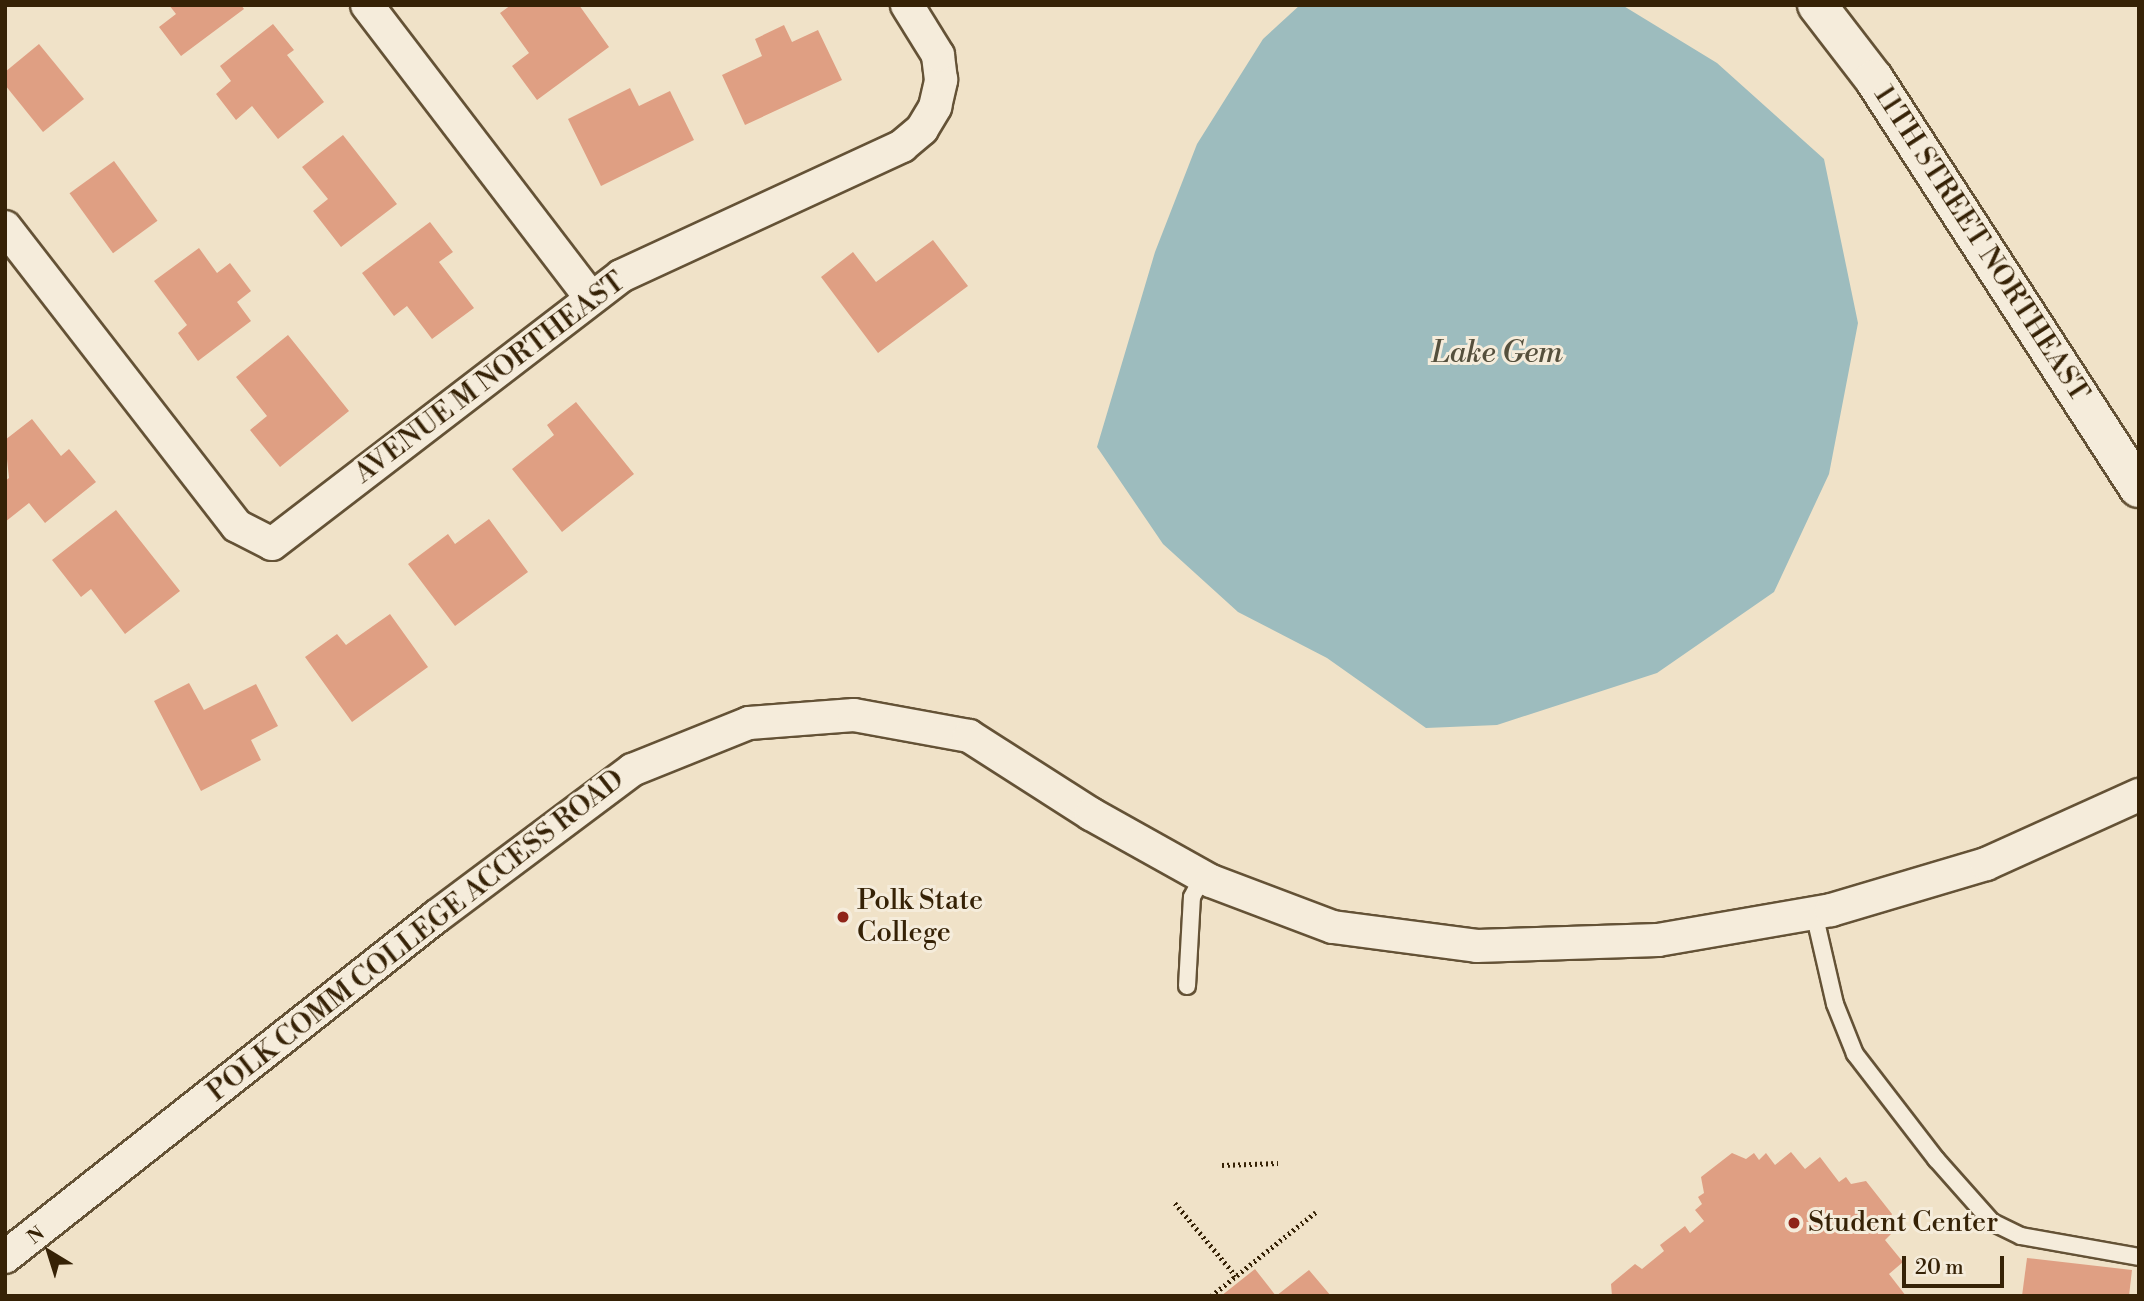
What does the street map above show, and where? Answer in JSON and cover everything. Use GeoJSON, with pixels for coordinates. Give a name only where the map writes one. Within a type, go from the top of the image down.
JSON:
{"type":"FeatureCollection","features":[{"type":"Feature","properties":{"kind":"street"},"geometry":{"type":"LineString","coordinates":[[367,5],[590,297]]}},
{"type":"Feature","properties":{"kind":"street","name":"AVENUE M NORTHEAST"},"geometry":{"type":"LineString","coordinates":[[5,227],[237,526],[272,544],[590,297],[621,276],[902,146],[922,129],[940,92],[938,55],[908,5]]}},
{"type":"Feature","properties":{"kind":"street","name":"11TH STREET NORTHEAST"},"geometry":{"type":"LineString","coordinates":[[1817,5],[1874,79],[2139,488]]}},
{"type":"Feature","properties":{"kind":"street","name":"POLK COMM COLLEGE ACCESS ROAD"},"geometry":{"type":"LineString","coordinates":[[5,1257],[437,916],[632,770],[749,723],[853,715],[969,736],[1091,814],[1203,876],[1333,927],[1476,946],[1658,940],[1814,913],[1986,863],[2139,795]]}},
{"type":"Feature","properties":{"kind":"lane"},"geometry":{"type":"LineString","coordinates":[[1187,986],[1192,897],[1203,876]]}},
{"type":"Feature","properties":{"kind":"lane"},"geometry":{"type":"LineString","coordinates":[[1814,913],[1835,1004],[1855,1054],[1936,1159],[1992,1222],[2021,1236],[2139,1257]]}},
{"type":"Feature","properties":{"kind":"path"},"geometry":{"type":"LineString","coordinates":[[1222,1166],[1278,1163]]}},
{"type":"Feature","properties":{"kind":"path"},"geometry":{"type":"LineString","coordinates":[[1175,1203],[1236,1276]]}},
{"type":"Feature","properties":{"kind":"path"},"geometry":{"type":"LineString","coordinates":[[1211,1296],[1316,1212]]}},
{"type":"Feature","properties":{"kind":"water","name":"Lake Gem"},"geometry":{"type":"Polygon","coordinates":[[[1300,5],[1622,5],[1717,63],[1824,159],[1858,323],[1829,474],[1774,592],[1657,673],[1497,725],[1426,728],[1327,658],[1238,612],[1163,544],[1097,447],[1155,252],[1197,144],[1263,39],[1300,5]]]}},
{"type":"Feature","properties":{"kind":"building"},"geometry":{"type":"Polygon","coordinates":[[[169,5],[241,5],[244,9],[181,56],[159,27],[176,14],[169,5]]]}},
{"type":"Feature","properties":{"kind":"building"},"geometry":{"type":"Polygon","coordinates":[[[511,5],[579,5],[609,47],[537,100],[512,66],[529,53],[500,13],[511,5]]]}},
{"type":"Feature","properties":{"kind":"building"},"geometry":{"type":"Polygon","coordinates":[[[273,24],[294,50],[287,55],[324,102],[278,139],[252,106],[236,120],[216,94],[231,81],[220,66],[273,24]]]}},
{"type":"Feature","properties":{"kind":"building"},"geometry":{"type":"Polygon","coordinates":[[[784,25],[792,42],[818,30],[842,80],[745,125],[722,75],[762,56],[755,39],[784,25]]]}},
{"type":"Feature","properties":{"kind":"building"},"geometry":{"type":"Polygon","coordinates":[[[39,44],[84,99],[43,132],[5,85],[5,72],[39,44]]]}},
{"type":"Feature","properties":{"kind":"building"},"geometry":{"type":"Polygon","coordinates":[[[630,88],[639,106],[670,91],[694,140],[601,186],[568,119],[630,88]]]}},
{"type":"Feature","properties":{"kind":"building"},"geometry":{"type":"Polygon","coordinates":[[[343,135],[397,204],[341,247],[313,211],[328,199],[302,167],[343,135]]]}},
{"type":"Feature","properties":{"kind":"building"},"geometry":{"type":"Polygon","coordinates":[[[114,161],[157,221],[113,253],[70,193],[114,161]]]}},
{"type":"Feature","properties":{"kind":"building"},"geometry":{"type":"Polygon","coordinates":[[[430,222],[453,252],[439,262],[474,308],[432,339],[407,306],[394,316],[362,273],[430,222]]]}},
{"type":"Feature","properties":{"kind":"building"},"geometry":{"type":"Polygon","coordinates":[[[933,240],[968,286],[878,353],[821,277],[853,252],[876,282],[933,240]]]}},
{"type":"Feature","properties":{"kind":"building"},"geometry":{"type":"Polygon","coordinates":[[[199,248],[217,273],[230,263],[251,291],[237,302],[251,321],[198,361],[178,333],[187,325],[154,281],[199,248]]]}},
{"type":"Feature","properties":{"kind":"building"},"geometry":{"type":"Polygon","coordinates":[[[288,335],[349,411],[280,467],[250,430],[267,416],[236,377],[288,335]]]}},
{"type":"Feature","properties":{"kind":"building"},"geometry":{"type":"Polygon","coordinates":[[[576,402],[634,474],[562,532],[512,469],[554,435],[547,425],[576,402]]]}},
{"type":"Feature","properties":{"kind":"building"},"geometry":{"type":"Polygon","coordinates":[[[32,419],[61,456],[69,449],[96,482],[45,523],[29,503],[5,522],[5,481],[9,478],[5,440],[32,419]]]}},
{"type":"Feature","properties":{"kind":"building"},"geometry":{"type":"Polygon","coordinates":[[[116,510],[180,591],[125,634],[91,589],[81,597],[52,560],[116,510]]]}},
{"type":"Feature","properties":{"kind":"building"},"geometry":{"type":"Polygon","coordinates":[[[489,519],[528,572],[455,626],[408,564],[448,534],[455,544],[489,519]]]}},
{"type":"Feature","properties":{"kind":"building"},"geometry":{"type":"Polygon","coordinates":[[[390,614],[428,667],[352,722],[305,657],[337,634],[346,645],[390,614]]]}},
{"type":"Feature","properties":{"kind":"building"},"geometry":{"type":"Polygon","coordinates":[[[189,683],[204,710],[256,684],[278,726],[251,740],[261,760],[201,791],[154,701],[189,683]]]}},
{"type":"Feature","properties":{"kind":"building","name":"Student Center"},"geometry":{"type":"Polygon","coordinates":[[[1791,1152],[1805,1169],[1820,1157],[1839,1182],[1846,1177],[1851,1184],[1866,1181],[1892,1214],[1886,1227],[1891,1234],[1885,1240],[1903,1262],[1889,1274],[1906,1296],[1612,1296],[1611,1284],[1635,1264],[1642,1269],[1664,1251],[1660,1245],[1685,1226],[1690,1233],[1704,1221],[1695,1210],[1702,1204],[1698,1197],[1704,1193],[1701,1177],[1732,1153],[1746,1159],[1754,1153],[1759,1160],[1766,1153],[1775,1165],[1791,1152]]]}},
{"type":"Feature","properties":{"kind":"building"},"geometry":{"type":"Polygon","coordinates":[[[2027,1258],[2132,1270],[2129,1296],[2022,1296],[2027,1258]]]}},
{"type":"Feature","properties":{"kind":"building"},"geometry":{"type":"Polygon","coordinates":[[[1255,1269],[1276,1296],[1221,1296],[1255,1269]]]}},
{"type":"Feature","properties":{"kind":"building"},"geometry":{"type":"Polygon","coordinates":[[[1309,1270],[1331,1296],[1276,1296],[1309,1270]]]}},
{"type":"Feature","properties":{"kind":"place","name":"Polk State College"},"geometry":{"type":"Point","coordinates":[843,917]}},
{"type":"Feature","properties":{"kind":"place","name":"Student Center"},"geometry":{"type":"Point","coordinates":[1794,1223]}}]}
